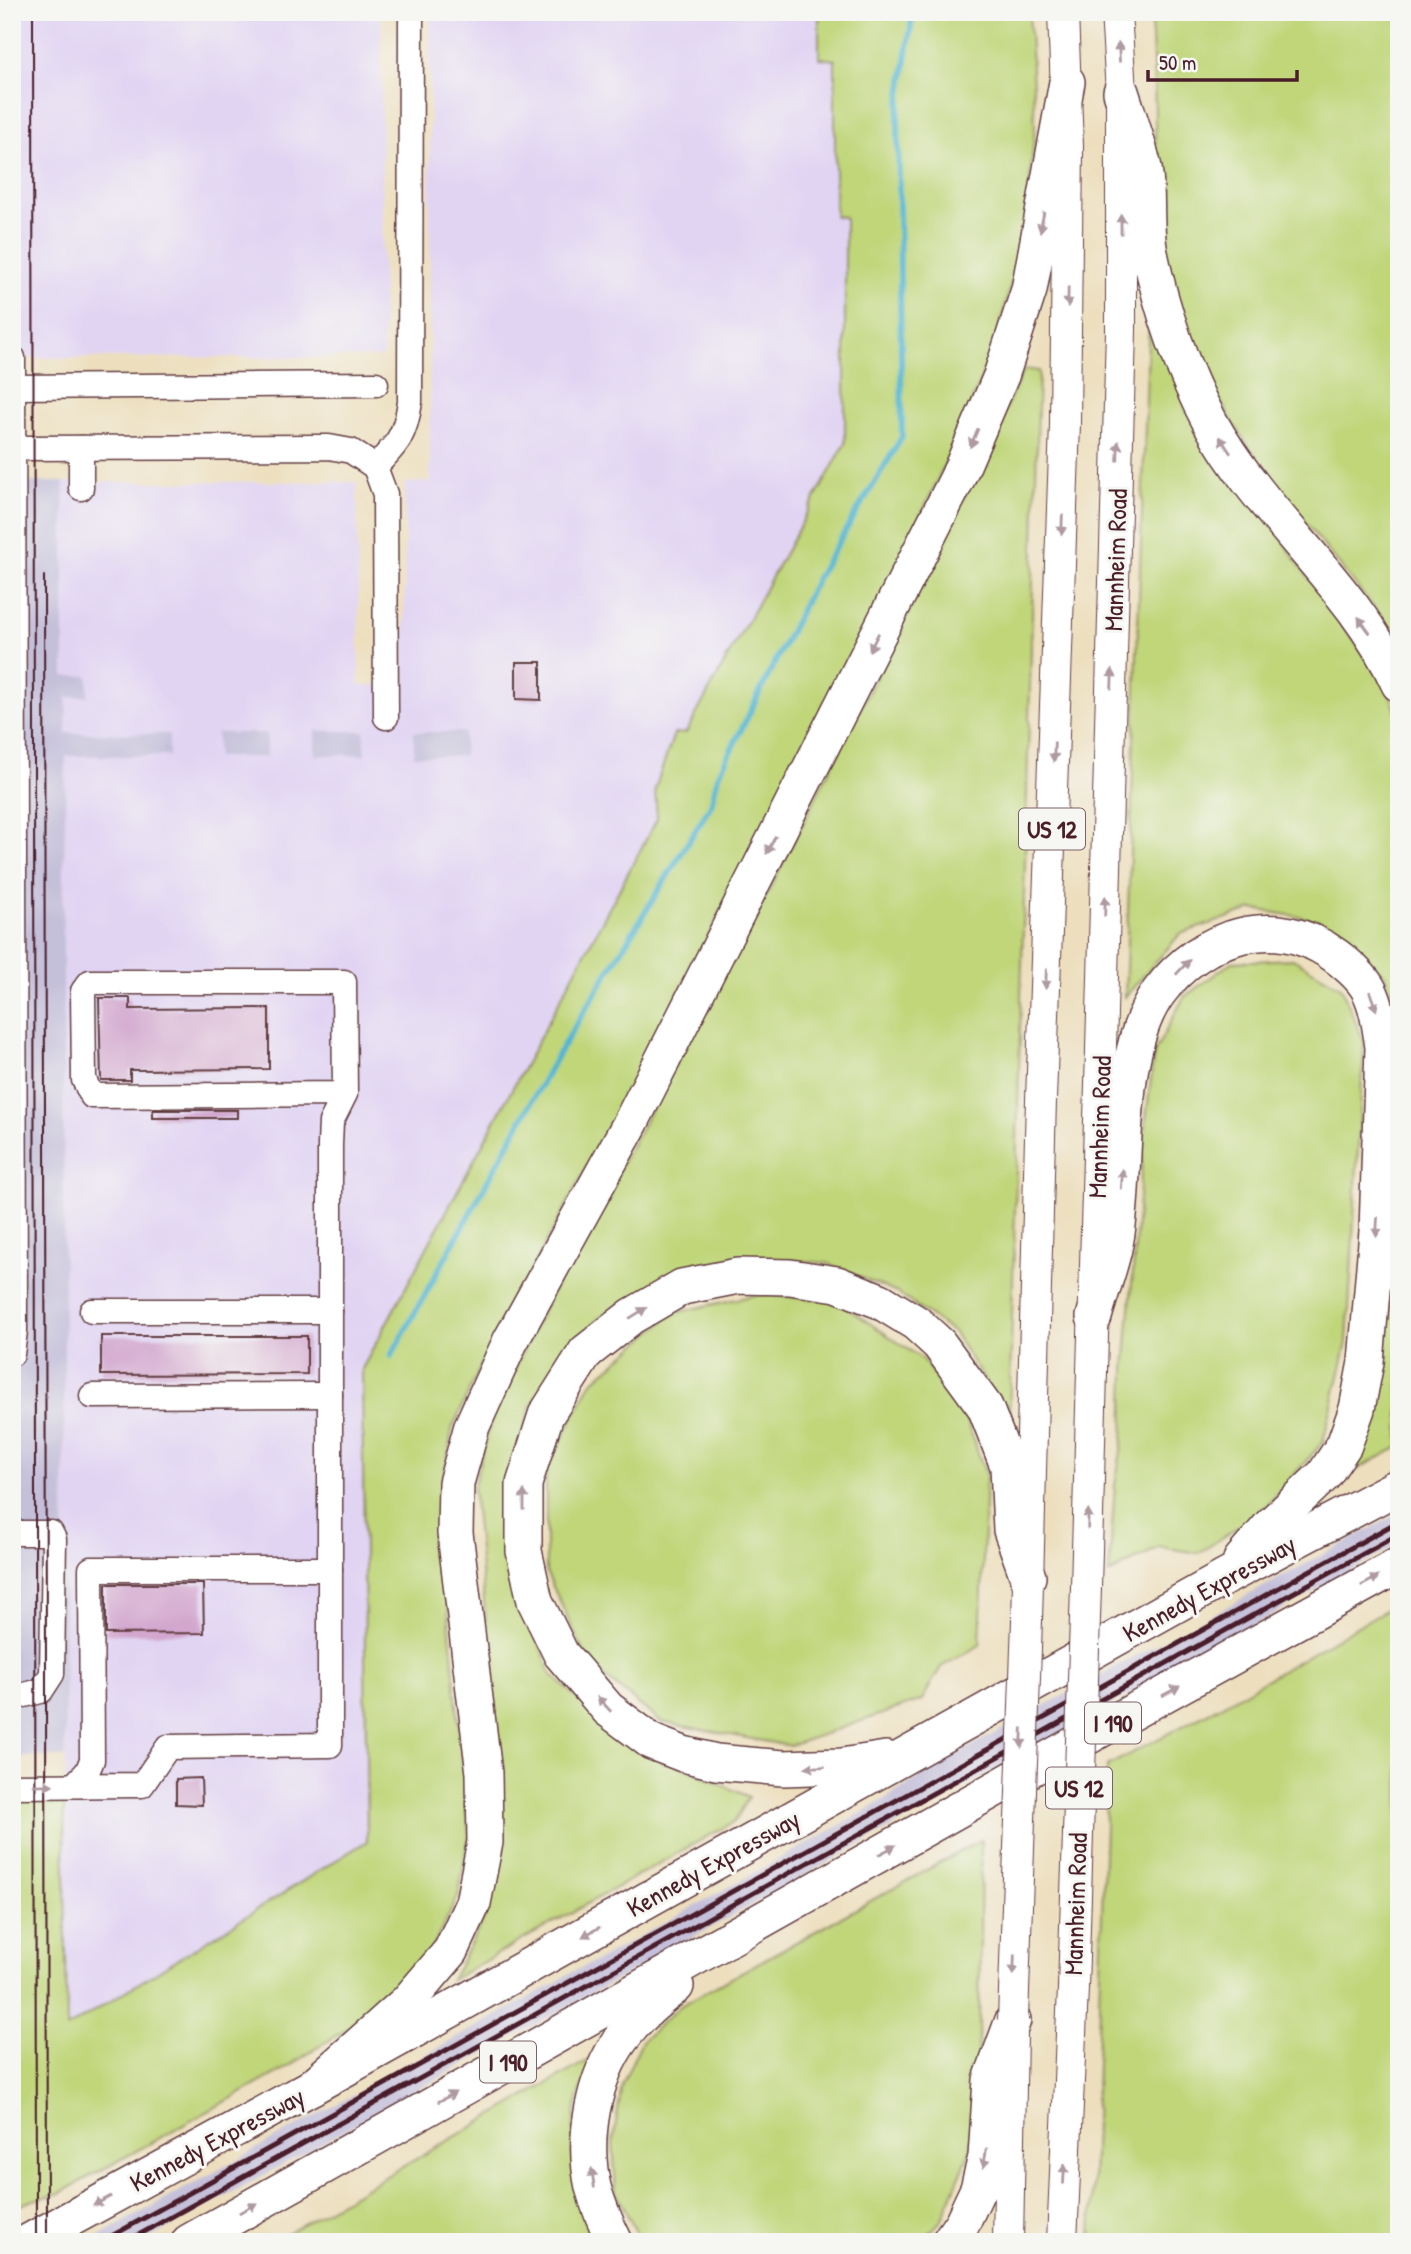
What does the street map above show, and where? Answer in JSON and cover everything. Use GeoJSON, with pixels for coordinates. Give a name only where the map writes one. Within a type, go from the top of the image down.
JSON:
{"type":"FeatureCollection","features":[{"type":"Feature","properties":{"kind":"highway"},"geometry":{"type":"LineString","coordinates":[[312,2087],[408,2001],[451,1951],[473,1903],[485,1842],[484,1773],[455,1533],[456,1482],[472,1426],[510,1342],[629,1126],[957,479],[1001,376],[1029,290],[1067,82]]}},
{"type":"Feature","properties":{"kind":"highway"},"geometry":{"type":"LineString","coordinates":[[1121,92],[1144,170],[1149,249],[1156,278],[1192,386],[1212,425],[1242,470],[1368,629],[1396,669]]}},
{"type":"Feature","properties":{"kind":"highway"},"geometry":{"type":"LineString","coordinates":[[1094,1317],[1118,1227],[1129,1084],[1139,1032],[1159,992],[1190,958],[1221,941],[1252,933],[1287,934],[1321,945],[1349,966],[1368,989],[1378,1017],[1383,1047],[1377,1231],[1366,1362],[1357,1409],[1344,1445],[1324,1475],[1272,1524],[1224,1578]]}},
{"type":"Feature","properties":{"kind":"highway"},"geometry":{"type":"LineString","coordinates":[[929,1744],[885,1759],[842,1766],[751,1766],[716,1762],[683,1754],[652,1742],[608,1709],[561,1654],[535,1601],[524,1551],[524,1485],[546,1415],[586,1352],[632,1316],[682,1287],[738,1276],[790,1277],[837,1284],[880,1301],[916,1323],[939,1344],[985,1407],[1008,1466],[1011,1530],[1028,1577]]}},
{"type":"Feature","properties":{"kind":"highway","name":"Kennedy Expressway"},"geometry":{"type":"LineString","coordinates":[[28,2242],[312,2087],[1224,1578],[1399,1486]]}},
{"type":"Feature","properties":{"kind":"highway","name":"I 190"},"geometry":{"type":"LineString","coordinates":[[189,2242],[1399,1565]]}},
{"type":"Feature","properties":{"kind":"highway"},"geometry":{"type":"LineString","coordinates":[[615,2242],[593,2186],[589,2144],[595,2099],[606,2066],[621,2039],[640,2017],[668,1992],[828,1884]]}},
{"type":"Feature","properties":{"kind":"highway"},"geometry":{"type":"LineString","coordinates":[[949,2242],[962,2223],[978,2189],[986,2157],[991,2080],[1013,2020]]}},
{"type":"Feature","properties":{"kind":"highway"},"geometry":{"type":"LineString","coordinates":[[12,2235],[70,2219]]}},
{"type":"Feature","properties":{"kind":"main road","name":"Mannheim Road"},"geometry":{"type":"LineString","coordinates":[[1008,2242],[1041,1100],[1065,424],[1068,267],[1067,82],[1063,12]]}},
{"type":"Feature","properties":{"kind":"main road","name":"Mannheim Road"},"geometry":{"type":"LineString","coordinates":[[1062,2242],[1086,1587],[1121,331],[1121,92],[1116,12]]}},
{"type":"Feature","properties":{"kind":"street"},"geometry":{"type":"LineString","coordinates":[[375,467],[399,442],[407,422],[410,402],[411,12]]}},
{"type":"Feature","properties":{"kind":"street"},"geometry":{"type":"LineString","coordinates":[[12,1354],[15,1331],[13,358]]}},
{"type":"Feature","properties":{"kind":"street"},"geometry":{"type":"LineString","coordinates":[[13,387],[376,384]]}},
{"type":"Feature","properties":{"kind":"street"},"geometry":{"type":"LineString","coordinates":[[81,447],[81,488]]}},
{"type":"Feature","properties":{"kind":"street"},"geometry":{"type":"LineString","coordinates":[[13,448],[329,447],[351,451],[375,467],[386,494],[386,717]]}},
{"type":"Feature","properties":{"kind":"street"},"geometry":{"type":"LineString","coordinates":[[12,1786],[142,1785],[168,1747],[330,1745],[331,1122],[345,1094],[344,982],[90,982],[83,991],[84,1080],[92,1096],[345,1094]]}},
{"type":"Feature","properties":{"kind":"street"},"geometry":{"type":"LineString","coordinates":[[92,1311],[330,1311]]}},
{"type":"Feature","properties":{"kind":"street"},"geometry":{"type":"LineString","coordinates":[[92,1396],[330,1395]]}},
{"type":"Feature","properties":{"kind":"street"},"geometry":{"type":"LineString","coordinates":[[12,1534],[51,1534],[54,1539],[52,1674],[41,1691],[12,1698]]}},
{"type":"Feature","properties":{"kind":"street"},"geometry":{"type":"LineString","coordinates":[[74,1785],[87,1772],[92,1760],[92,1569],[330,1569]]}},
{"type":"Feature","properties":{"kind":"shaded area"},"geometry":{"type":"Polygon","coordinates":[[[12,12],[381,12],[383,357],[12,358],[12,12]]]}},
{"type":"Feature","properties":{"kind":"shaded area"},"geometry":{"type":"Polygon","coordinates":[[[430,12],[819,12],[819,58],[835,59],[835,216],[845,216],[845,444],[686,734],[674,735],[655,789],[657,818],[362,1369],[367,1841],[66,2028],[63,929],[66,756],[169,756],[169,735],[66,734],[67,697],[88,696],[87,676],[64,677],[64,482],[357,482],[359,685],[404,686],[405,483],[430,482],[430,12]]]}},
{"type":"Feature","properties":{"kind":"shaded area"},"geometry":{"type":"Polygon","coordinates":[[[12,482],[64,482],[64,676],[88,676],[88,696],[67,697],[66,733],[169,734],[169,756],[66,756],[63,929],[65,1757],[21,1757],[21,1761],[12,1761],[12,482]]]}},
{"type":"Feature","properties":{"kind":"shaded area"},"geometry":{"type":"Polygon","coordinates":[[[315,731],[364,731],[365,755],[315,755],[315,731]]]}},
{"type":"Feature","properties":{"kind":"shaded area"},"geometry":{"type":"Polygon","coordinates":[[[414,732],[464,732],[464,756],[414,756],[414,732]]]}},
{"type":"Feature","properties":{"kind":"shaded area"},"geometry":{"type":"Polygon","coordinates":[[[217,733],[267,733],[267,757],[217,757],[217,733]]]}},
{"type":"Feature","properties":{"kind":"shaded area"},"geometry":{"type":"Polygon","coordinates":[[[1399,1513],[1399,1544],[912,1816],[143,2242],[88,2242],[876,1805],[942,1763],[1051,1702],[1399,1513]]]}},
{"type":"Feature","properties":{"kind":"green space"},"geometry":{"type":"Polygon","coordinates":[[[819,12],[1029,12],[1035,126],[1025,231],[995,343],[955,443],[882,598],[656,1038],[482,1362],[452,1429],[440,1503],[469,1835],[458,1897],[427,1958],[372,2013],[281,2071],[60,2193],[12,2209],[12,1801],[64,1798],[67,2028],[367,1841],[362,1369],[657,819],[655,789],[674,734],[686,733],[845,444],[845,217],[835,216],[835,60],[819,58],[819,12]]]}},
{"type":"Feature","properties":{"kind":"green space"},"geometry":{"type":"Polygon","coordinates":[[[1151,12],[1399,12],[1399,645],[1388,626],[1254,454],[1199,361],[1179,311],[1164,257],[1159,222],[1151,12]]]}},
{"type":"Feature","properties":{"kind":"green space"},"geometry":{"type":"Polygon","coordinates":[[[1149,313],[1288,549],[1387,687],[1399,719],[1399,1023],[1386,975],[1318,920],[1253,909],[1180,934],[1125,997],[1149,313]]]}},
{"type":"Feature","properties":{"kind":"green space"},"geometry":{"type":"Polygon","coordinates":[[[1024,369],[1039,371],[1009,1419],[954,1333],[897,1293],[827,1263],[755,1258],[673,1273],[598,1319],[531,1405],[506,1497],[517,1587],[551,1674],[620,1739],[749,1797],[735,1821],[451,1980],[484,1919],[501,1852],[501,1776],[473,1488],[492,1416],[543,1310],[774,881],[938,553],[1024,369]]]}},
{"type":"Feature","properties":{"kind":"green space"},"geometry":{"type":"Polygon","coordinates":[[[1293,959],[1341,987],[1364,1042],[1347,1343],[1323,1442],[1261,1512],[1199,1553],[1159,1547],[1109,1574],[1115,1485],[1123,1440],[1125,1369],[1144,1137],[1154,1053],[1184,997],[1232,962],[1293,959]]]}},
{"type":"Feature","properties":{"kind":"green space"},"geometry":{"type":"Polygon","coordinates":[[[1399,1154],[1399,1447],[1356,1470],[1376,1418],[1390,1306],[1399,1154]]]}},
{"type":"Feature","properties":{"kind":"green space"},"geometry":{"type":"Polygon","coordinates":[[[760,1294],[837,1301],[921,1358],[962,1409],[986,1475],[980,1645],[941,1667],[922,1700],[790,1746],[661,1722],[590,1665],[546,1572],[546,1471],[591,1383],[674,1313],[760,1294]]]}},
{"type":"Feature","properties":{"kind":"green space"},"geometry":{"type":"Polygon","coordinates":[[[1399,1602],[1399,2242],[1091,2242],[1107,1766],[1228,1702],[1399,1602]]]}},
{"type":"Feature","properties":{"kind":"green space"},"geometry":{"type":"Polygon","coordinates":[[[981,1840],[979,2039],[971,2149],[941,2221],[920,2242],[641,2242],[616,2192],[613,2143],[622,2084],[642,2041],[680,2006],[981,1840]]]}},
{"type":"Feature","properties":{"kind":"green space"},"geometry":{"type":"Polygon","coordinates":[[[596,2056],[580,2092],[573,2147],[581,2209],[594,2242],[271,2242],[596,2056]]]}},
{"type":"Feature","properties":{"kind":"building"},"geometry":{"type":"Polygon","coordinates":[[[516,662],[541,662],[541,700],[516,699],[516,662]]]}},
{"type":"Feature","properties":{"kind":"building"},"geometry":{"type":"Polygon","coordinates":[[[99,998],[130,998],[130,1009],[269,1008],[269,1069],[130,1070],[130,1080],[101,1080],[99,998]]]}},
{"type":"Feature","properties":{"kind":"building"},"geometry":{"type":"Polygon","coordinates":[[[153,1110],[237,1110],[237,1118],[153,1118],[153,1110]]]}},
{"type":"Feature","properties":{"kind":"building"},"geometry":{"type":"Polygon","coordinates":[[[101,1336],[307,1336],[307,1374],[101,1375],[101,1336]]]}},
{"type":"Feature","properties":{"kind":"building"},"geometry":{"type":"Polygon","coordinates":[[[106,1584],[203,1584],[204,1633],[106,1634],[106,1584]]]}},
{"type":"Feature","properties":{"kind":"building"},"geometry":{"type":"Polygon","coordinates":[[[201,1778],[202,1805],[176,1804],[176,1779],[201,1778]]]}},
{"type":"Feature","properties":{"kind":"waterway"},"geometry":{"type":"LineString","coordinates":[[391,1356],[558,1054],[711,805],[718,776],[817,578],[902,437],[898,115],[913,12]]}},
{"type":"Feature","properties":{"kind":"tram line"},"geometry":{"type":"LineString","coordinates":[[33,12],[36,2242]]}},
{"type":"Feature","properties":{"kind":"tram line"},"geometry":{"type":"LineString","coordinates":[[44,576],[47,2242]]}},
{"type":"Feature","properties":{"kind":"railway"},"geometry":{"type":"LineString","coordinates":[[101,2242],[1399,1521]]}},
{"type":"Feature","properties":{"kind":"railway"},"geometry":{"type":"LineString","coordinates":[[126,2242],[1399,1534]]}}]}
